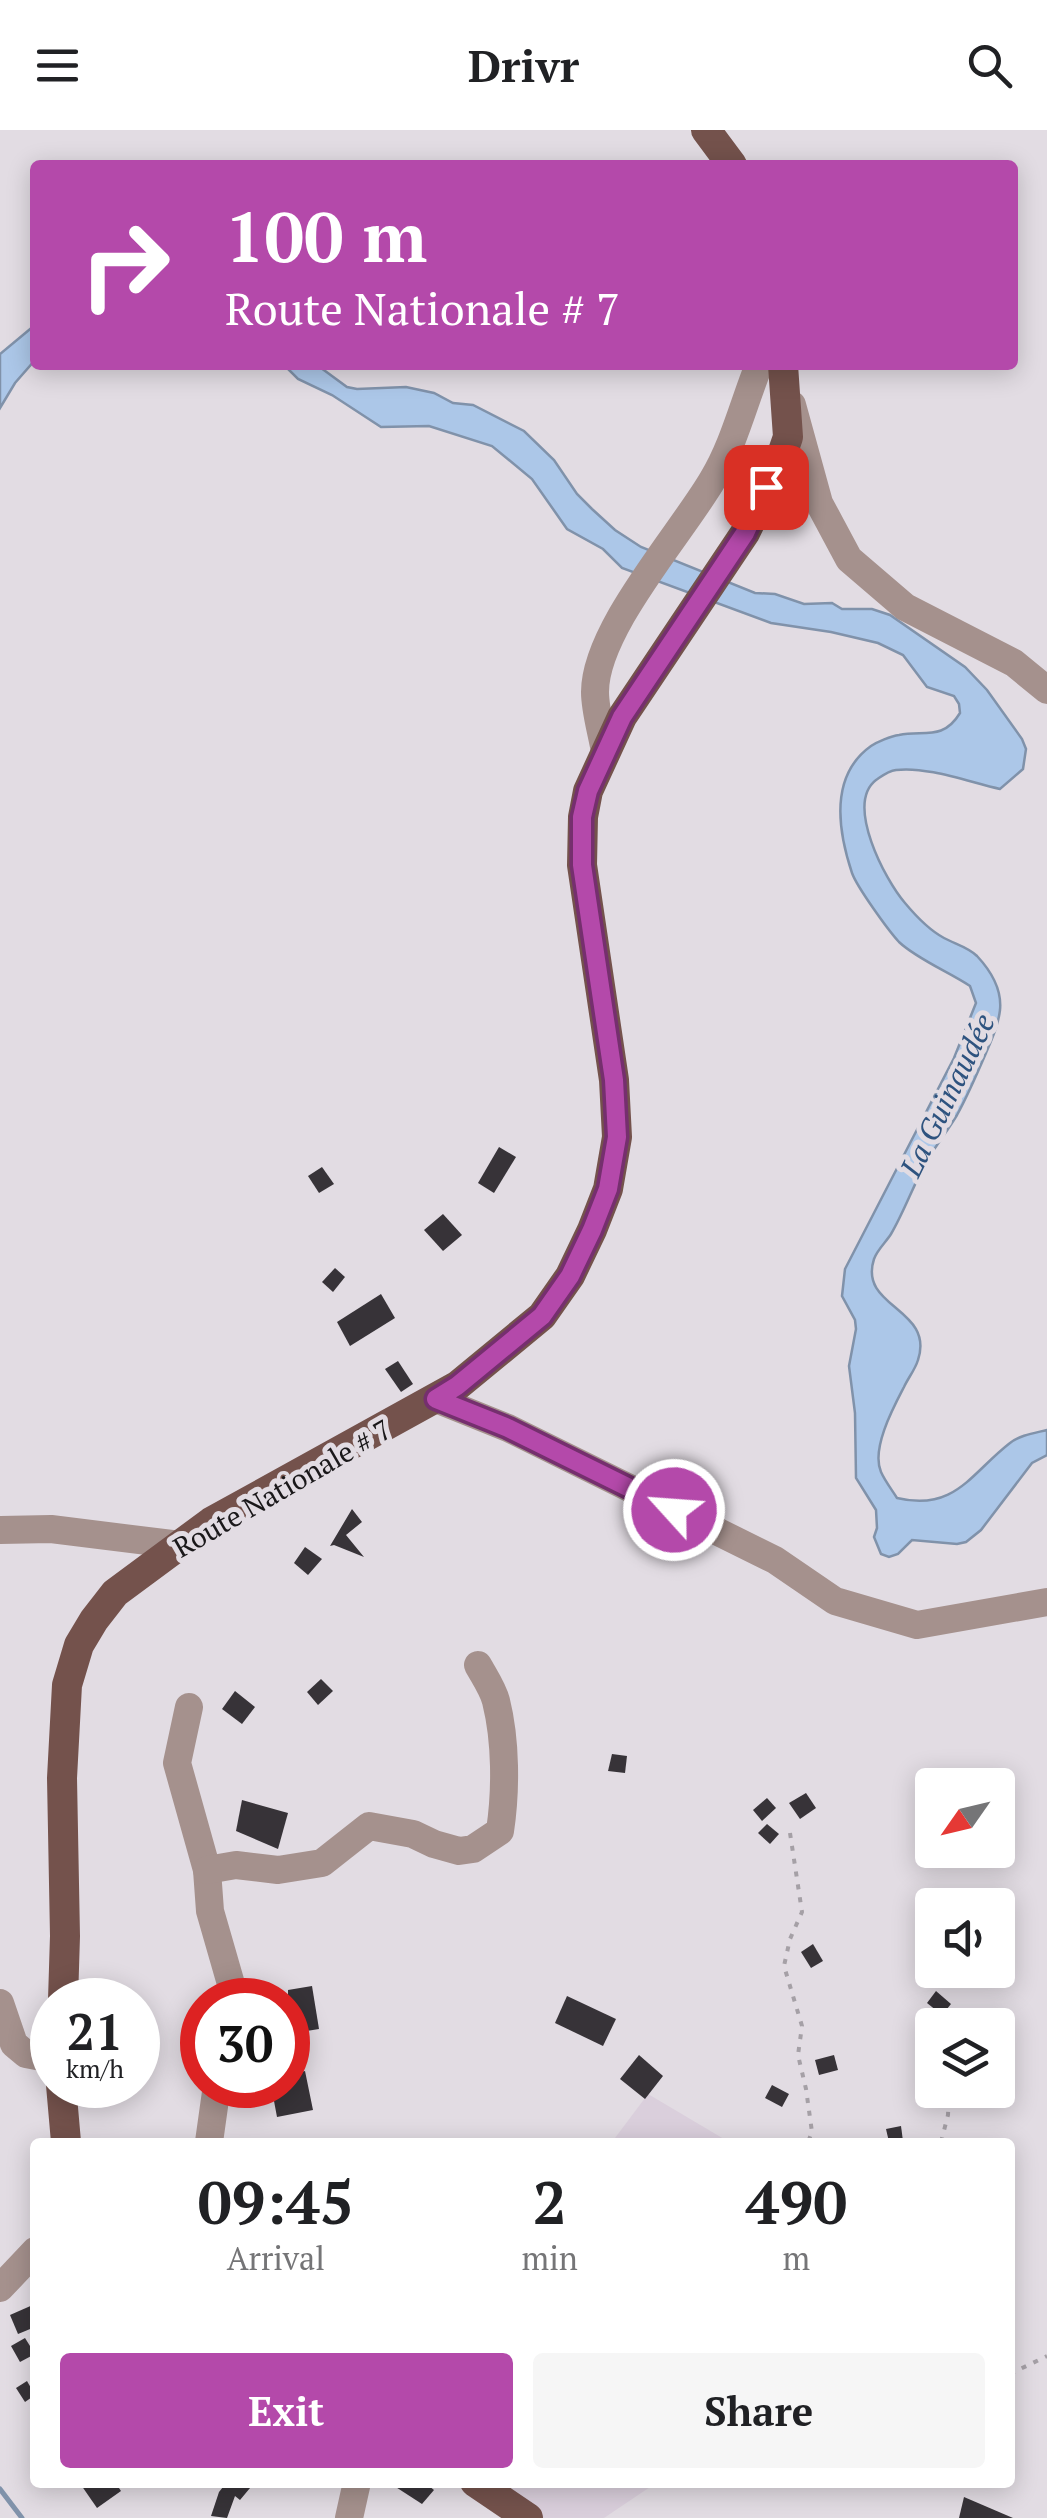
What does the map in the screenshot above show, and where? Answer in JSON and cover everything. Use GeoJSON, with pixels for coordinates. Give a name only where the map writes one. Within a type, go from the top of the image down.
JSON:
{"type":"FeatureCollection","features":[{"type":"Feature","properties":{"kind":"main road"},"geometry":{"type":"LineString","coordinates":[[706,130],[728,160]]}},
{"type":"Feature","properties":{"kind":"main road","name":"Route Nationale # 7"},"geometry":{"type":"LineString","coordinates":[[64,1978],[62,1778],[68,1685],[79,1645],[94,1620],[115,1593],[211,1522],[457,1386],[542,1316],[570,1276],[592,1230],[608,1189],[617,1137],[614,1080],[582,865],[582,817],[588,791],[622,717],[745,533],[778,463],[788,437],[776,370]]}},
{"type":"Feature","properties":{"kind":"main road"},"geometry":{"type":"LineString","coordinates":[[62,2108],[66,2138]]}},
{"type":"Feature","properties":{"kind":"main road"},"geometry":{"type":"LineString","coordinates":[[484,2488],[528,2518]]}},
{"type":"Feature","properties":{"kind":"street"},"geometry":{"type":"LineString","coordinates":[[605,752],[595,692],[607,642],[714,477],[776,370]]}},
{"type":"Feature","properties":{"kind":"street"},"geometry":{"type":"LineString","coordinates":[[776,370],[819,503],[850,559],[905,607],[1014,663],[1047,690]]}},
{"type":"Feature","properties":{"kind":"street"},"geometry":{"type":"LineString","coordinates":[[436,1399],[508,1428],[775,1560],[835,1601],[917,1624],[1047,1602]]}},
{"type":"Feature","properties":{"kind":"street"},"geometry":{"type":"LineString","coordinates":[[0,1530],[51,1529],[180,1545]]}},
{"type":"Feature","properties":{"kind":"street"},"geometry":{"type":"LineString","coordinates":[[207,1870],[236,1866],[278,1870],[322,1863],[369,1826],[413,1834],[458,1851],[474,1849],[500,1831],[505,1796],[500,1724],[496,1698],[478,1665]]}},
{"type":"Feature","properties":{"kind":"street"},"geometry":{"type":"LineString","coordinates":[[189,1707],[177,1763],[207,1870],[210,1911],[230,1978]]}},
{"type":"Feature","properties":{"kind":"street"},"geometry":{"type":"LineString","coordinates":[[0,2003],[14,2044],[30,2055]]}},
{"type":"Feature","properties":{"kind":"street"},"geometry":{"type":"LineString","coordinates":[[210,2138],[214,2108]]}},
{"type":"Feature","properties":{"kind":"street"},"geometry":{"type":"LineString","coordinates":[[0,2288],[30,2256]]}},
{"type":"Feature","properties":{"kind":"street"},"geometry":{"type":"LineString","coordinates":[[349,2518],[356,2488]]}},
{"type":"Feature","properties":{"kind":"path"},"geometry":{"type":"LineString","coordinates":[[790,1833],[802,1912],[790,1938],[784,1966],[802,2026],[798,2055],[806,2089],[810,2138]]}},
{"type":"Feature","properties":{"kind":"path"},"geometry":{"type":"LineString","coordinates":[[942,2138],[948,2108]]}},
{"type":"Feature","properties":{"kind":"path"},"geometry":{"type":"LineString","coordinates":[[1015,2372],[1047,2356]]}},
{"type":"Feature","properties":{"kind":"shaded area"},"geometry":{"type":"Polygon","coordinates":[[[648,2094],[722,2138],[615,2138],[648,2094]]]}},
{"type":"Feature","properties":{"kind":"shaded area"},"geometry":{"type":"Polygon","coordinates":[[[491,2488],[649,2488],[604,2518],[536,2518],[491,2488]]]}},
{"type":"Feature","properties":{"kind":"water"},"geometry":{"type":"Polygon","coordinates":[[[30,329],[30,366],[0,408],[0,354],[30,329]]]}},
{"type":"Feature","properties":{"kind":"water","name":"La Guinaudée"},"geometry":{"type":"Polygon","coordinates":[[[289,370],[324,370],[347,387],[406,387],[434,393],[453,403],[473,405],[524,431],[554,460],[592,509],[641,547],[755,593],[775,594],[804,604],[832,603],[842,609],[872,609],[890,615],[965,667],[1022,739],[1026,749],[1023,769],[1000,789],[934,772],[896,770],[876,780],[868,791],[865,806],[871,842],[897,892],[934,931],[977,956],[991,974],[999,995],[996,1027],[972,1084],[931,1153],[891,1234],[875,1256],[872,1275],[885,1299],[916,1329],[920,1343],[917,1364],[889,1417],[879,1452],[881,1472],[897,1498],[934,1500],[948,1495],[1014,1440],[1047,1430],[1047,1455],[1032,1463],[981,1530],[966,1542],[912,1540],[898,1554],[881,1554],[874,1537],[876,1510],[856,1478],[855,1413],[849,1366],[856,1329],[842,1296],[845,1269],[954,1058],[976,1003],[970,986],[899,942],[860,888],[843,840],[843,788],[858,758],[871,746],[896,736],[947,728],[960,713],[959,704],[954,696],[927,687],[903,655],[878,643],[771,623],[622,568],[603,549],[567,529],[532,479],[492,446],[429,426],[381,427],[332,395],[298,379],[289,370]]]}},
{"type":"Feature","properties":{"kind":"building"},"geometry":{"type":"Polygon","coordinates":[[[499,1147],[516,1157],[494,1193],[478,1183],[499,1147]]]}},
{"type":"Feature","properties":{"kind":"building"},"geometry":{"type":"Polygon","coordinates":[[[322,1167],[334,1184],[319,1193],[308,1176],[322,1167]]]}},
{"type":"Feature","properties":{"kind":"building"},"geometry":{"type":"Polygon","coordinates":[[[443,1214],[462,1235],[443,1251],[424,1230],[443,1214]]]}},
{"type":"Feature","properties":{"kind":"building"},"geometry":{"type":"Polygon","coordinates":[[[335,1268],[345,1277],[333,1292],[322,1282],[335,1268]]]}},
{"type":"Feature","properties":{"kind":"building"},"geometry":{"type":"Polygon","coordinates":[[[381,1294],[395,1318],[350,1346],[337,1322],[381,1294]]]}},
{"type":"Feature","properties":{"kind":"building"},"geometry":{"type":"Polygon","coordinates":[[[398,1361],[413,1384],[401,1392],[385,1369],[398,1361]]]}},
{"type":"Feature","properties":{"kind":"building"},"geometry":{"type":"Polygon","coordinates":[[[352,1509],[362,1522],[346,1535],[364,1557],[330,1546],[352,1509]]]}},
{"type":"Feature","properties":{"kind":"building"},"geometry":{"type":"Polygon","coordinates":[[[305,1547],[322,1559],[308,1575],[294,1563],[305,1547]]]}},
{"type":"Feature","properties":{"kind":"building"},"geometry":{"type":"Polygon","coordinates":[[[321,1679],[333,1691],[318,1705],[307,1692],[321,1679]]]}},
{"type":"Feature","properties":{"kind":"building"},"geometry":{"type":"Polygon","coordinates":[[[235,1691],[255,1707],[242,1724],[222,1709],[235,1691]]]}},
{"type":"Feature","properties":{"kind":"building"},"geometry":{"type":"Polygon","coordinates":[[[612,1754],[627,1756],[625,1773],[608,1771],[612,1754]]]}},
{"type":"Feature","properties":{"kind":"building"},"geometry":{"type":"Polygon","coordinates":[[[806,1793],[816,1808],[800,1819],[789,1803],[806,1793]]]}},
{"type":"Feature","properties":{"kind":"building"},"geometry":{"type":"Polygon","coordinates":[[[767,1798],[776,1808],[762,1821],[753,1810],[767,1798]]]}},
{"type":"Feature","properties":{"kind":"building"},"geometry":{"type":"Polygon","coordinates":[[[242,1800],[288,1813],[278,1849],[236,1831],[242,1800]]]}},
{"type":"Feature","properties":{"kind":"building"},"geometry":{"type":"Polygon","coordinates":[[[767,1824],[779,1834],[770,1844],[758,1833],[767,1824]]]}},
{"type":"Feature","properties":{"kind":"building"},"geometry":{"type":"Polygon","coordinates":[[[813,1944],[823,1961],[811,1968],[801,1952],[813,1944]]]}},
{"type":"Feature","properties":{"kind":"building"},"geometry":{"type":"Polygon","coordinates":[[[310,1986],[319,2029],[310,2030],[310,1986]]]}},
{"type":"Feature","properties":{"kind":"building"},"geometry":{"type":"Polygon","coordinates":[[[936,1991],[951,2004],[948,2008],[933,2008],[927,2003],[936,1991]]]}},
{"type":"Feature","properties":{"kind":"building"},"geometry":{"type":"Polygon","coordinates":[[[567,1996],[616,2019],[603,2046],[555,2023],[567,1996]]]}},
{"type":"Feature","properties":{"kind":"building"},"geometry":{"type":"Polygon","coordinates":[[[639,2055],[663,2076],[645,2099],[620,2079],[639,2055]]]}},
{"type":"Feature","properties":{"kind":"building"},"geometry":{"type":"Polygon","coordinates":[[[834,2055],[838,2070],[819,2075],[815,2060],[834,2055]]]}},
{"type":"Feature","properties":{"kind":"building"},"geometry":{"type":"Polygon","coordinates":[[[772,2085],[789,2094],[782,2107],[765,2098],[772,2085]]]}},
{"type":"Feature","properties":{"kind":"building"},"geometry":{"type":"Polygon","coordinates":[[[310,2095],[313,2110],[277,2117],[275,2108],[310,2108],[310,2095]]]}},
{"type":"Feature","properties":{"kind":"building"},"geometry":{"type":"Polygon","coordinates":[[[901,2126],[903,2138],[888,2138],[886,2129],[901,2126]]]}},
{"type":"Feature","properties":{"kind":"building"},"geometry":{"type":"Polygon","coordinates":[[[30,2306],[30,2329],[18,2334],[10,2315],[30,2306]]]}},
{"type":"Feature","properties":{"kind":"building"},"geometry":{"type":"Polygon","coordinates":[[[25,2338],[30,2357],[20,2362],[11,2346],[25,2338]]]}},
{"type":"Feature","properties":{"kind":"building"},"geometry":{"type":"Polygon","coordinates":[[[27,2381],[30,2398],[25,2402],[16,2388],[27,2381]]]}},
{"type":"Feature","properties":{"kind":"building"},"geometry":{"type":"Polygon","coordinates":[[[83,2488],[119,2488],[121,2491],[97,2508],[83,2488]]]}},
{"type":"Feature","properties":{"kind":"building"},"geometry":{"type":"Polygon","coordinates":[[[222,2488],[250,2488],[240,2500],[235,2496],[227,2518],[211,2516],[222,2488]]]}},
{"type":"Feature","properties":{"kind":"building"},"geometry":{"type":"Polygon","coordinates":[[[397,2488],[432,2488],[434,2490],[422,2504],[397,2488]]]}},
{"type":"Feature","properties":{"kind":"building"},"geometry":{"type":"Polygon","coordinates":[[[964,2497],[1013,2518],[959,2518],[964,2497]]]}},
{"type":"Feature","properties":{"kind":"waterway"},"geometry":{"type":"LineString","coordinates":[[0,2489],[22,2518]]}},
{"type":"Feature","properties":{"kind":"route"},"geometry":{"type":"LineString","coordinates":[[674,1510],[508,1428],[436,1399],[542,1316],[570,1276],[608,1189],[617,1137],[614,1080],[582,865],[582,817],[588,791],[622,717],[745,533],[766,487]]}}]}
